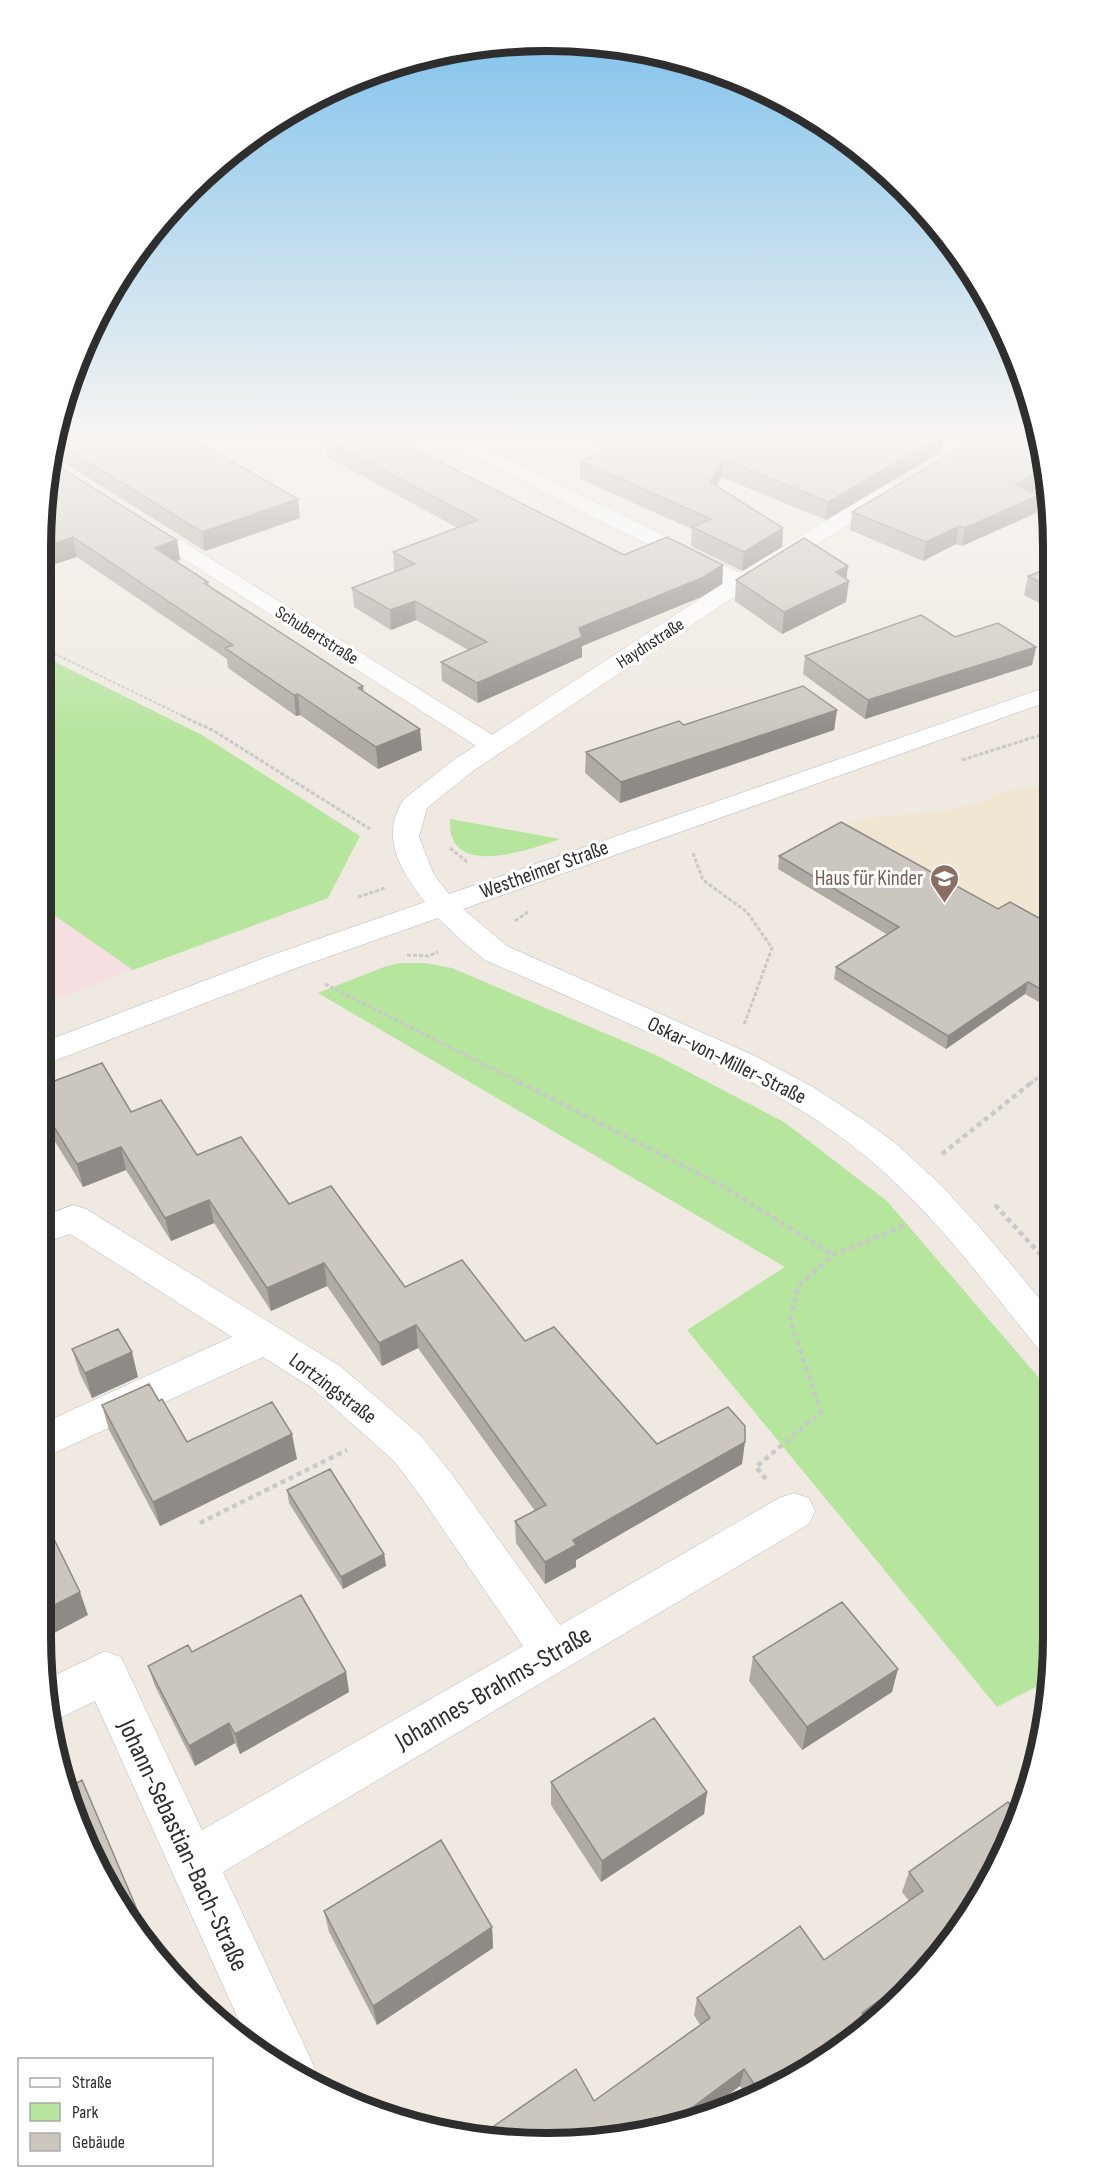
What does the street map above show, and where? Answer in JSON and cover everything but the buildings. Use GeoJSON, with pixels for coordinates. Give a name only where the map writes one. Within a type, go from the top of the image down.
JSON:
{"type":"FeatureCollection","features":[{"type":"Feature","properties":{"kind":"street","name":"Schubertstraße"},"geometry":{"type":"LineString","coordinates":[[163,537],[493,746]]}},
{"type":"Feature","properties":{"kind":"street"},"geometry":{"type":"LineString","coordinates":[[650,537],[741,582]]}},
{"type":"Feature","properties":{"kind":"street","name":"Haydnstraße"},"geometry":{"type":"LineString","coordinates":[[443,906],[420,877],[405,837],[414,805],[464,765],[741,582],[815,537]]}},
{"type":"Feature","properties":{"kind":"street","name":"Westheimer Straße"},"geometry":{"type":"LineString","coordinates":[[51,1051],[280,963],[1043,695]]}},
{"type":"Feature","properties":{"kind":"street","name":"Oskar-von-Miller-Straße"},"geometry":{"type":"LineString","coordinates":[[443,906],[475,937],[496,952],[736,1059],[817,1104],[856,1131],[943,1209],[1043,1328]]}},
{"type":"Feature","properties":{"kind":"street","name":"Lortzingstraße"},"geometry":{"type":"LineString","coordinates":[[51,1227],[73,1218],[326,1377],[408,1449],[436,1485],[552,1652]]}},
{"type":"Feature","properties":{"kind":"street"},"geometry":{"type":"LineString","coordinates":[[51,1437],[265,1339]]}},
{"type":"Feature","properties":{"kind":"street","name":"Johannes-Brahms-Straße"},"geometry":{"type":"LineString","coordinates":[[192,1863],[794,1511]]}},
{"type":"Feature","properties":{"kind":"street","name":"Johann-Sebastian-Bach-Straße"},"geometry":{"type":"LineString","coordinates":[[55,1699],[105,1672],[281,2056]]}},
{"type":"Feature","properties":{"kind":"path"},"geometry":{"type":"LineString","coordinates":[[51,652],[214,731],[375,832]]}},
{"type":"Feature","properties":{"kind":"path"},"geometry":{"type":"LineString","coordinates":[[691,848],[703,880],[747,912],[771,948],[744,1026]]}},
{"type":"Feature","properties":{"kind":"path"},"geometry":{"type":"LineString","coordinates":[[355,898],[383,888]]}},
{"type":"Feature","properties":{"kind":"path"},"geometry":{"type":"LineString","coordinates":[[321,982],[721,1185],[832,1255]]}},
{"type":"Feature","properties":{"kind":"path"},"geometry":{"type":"LineString","coordinates":[[904,1172],[942,1154],[1043,1073]]}},
{"type":"Feature","properties":{"kind":"path"},"geometry":{"type":"LineString","coordinates":[[794,1511],[756,1467],[821,1412],[790,1320],[799,1286],[832,1255],[943,1209]]}},
{"type":"Feature","properties":{"kind":"path"},"geometry":{"type":"LineString","coordinates":[[200,1523],[387,1430]]}},
{"type":"Feature","properties":{"kind":"shaded area","name":"Haus für Kinder"},"geometry":{"type":"Polygon","coordinates":[[[1025,787],[1043,788],[1043,1004],[1014,988],[996,1014],[946,1049],[834,979],[896,940],[778,869],[843,824],[869,818],[946,811],[984,801],[1002,792],[1025,787]]]}},
{"type":"Feature","properties":{"kind":"shaded area"},"geometry":{"type":"Polygon","coordinates":[[[51,913],[133,970],[51,1001],[51,913]]]}},
{"type":"Feature","properties":{"kind":"green space"},"geometry":{"type":"Polygon","coordinates":[[[51,660],[202,735],[360,836],[328,898],[133,970],[51,913],[51,660]]]}},
{"type":"Feature","properties":{"kind":"green space"},"geometry":{"type":"Polygon","coordinates":[[[450,819],[560,839],[511,854],[475,855],[461,849],[452,838],[450,819]]]}},
{"type":"Feature","properties":{"kind":"green space"},"geometry":{"type":"Polygon","coordinates":[[[399,963],[425,963],[452,968],[656,1055],[784,1122],[887,1201],[1043,1383],[1043,1637],[1041,1684],[997,1707],[687,1330],[785,1267],[318,993],[399,963]]]}},
{"type":"Feature","properties":{"kind":"place","name":"Haus für Kinder"},"geometry":{"type":"Point","coordinates":[944,904]}}]}
